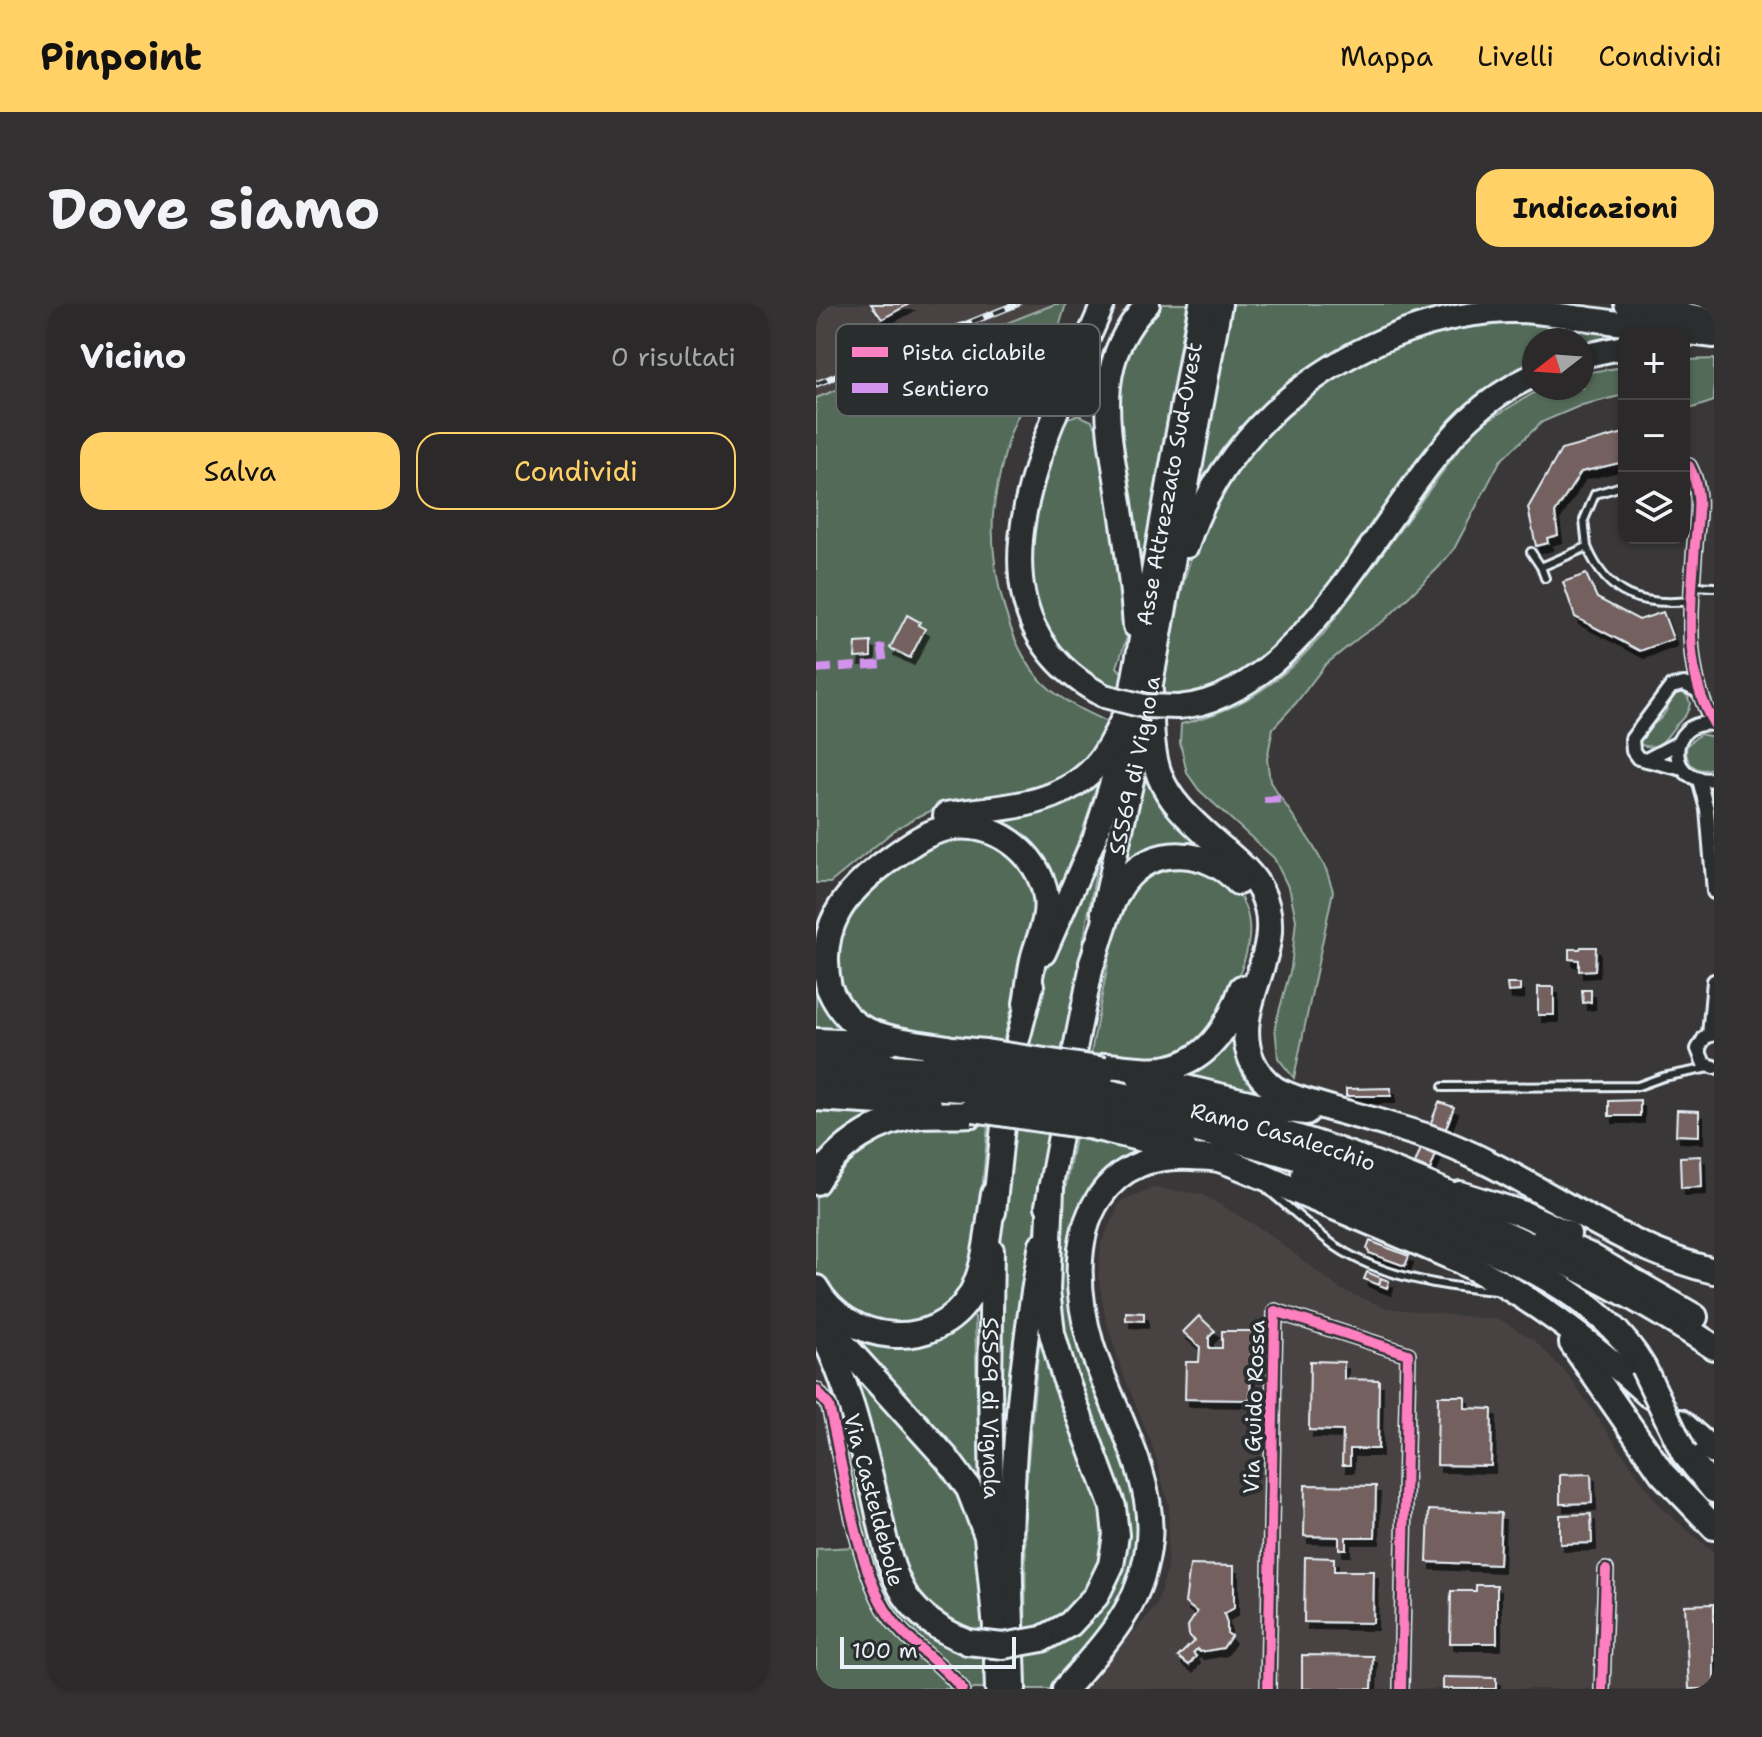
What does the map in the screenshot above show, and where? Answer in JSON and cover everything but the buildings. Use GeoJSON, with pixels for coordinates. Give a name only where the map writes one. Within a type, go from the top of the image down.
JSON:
{"type":"FeatureCollection","features":[{"type":"Feature","properties":{"kind":"highway"},"geometry":{"type":"LineString","coordinates":[[1095,324],[1103,304]]}},
{"type":"Feature","properties":{"kind":"highway"},"geometry":{"type":"LineString","coordinates":[[1137,664],[1130,570],[1107,407],[1110,373],[1119,345],[1148,304]]}},
{"type":"Feature","properties":{"kind":"highway","name":"Asse Attrezzato Sud-Ovest"},"geometry":{"type":"LineString","coordinates":[[1137,664],[1201,304]]}},
{"type":"Feature","properties":{"kind":"highway","name":"Asse Attrezzato Sud-Ovest"},"geometry":{"type":"LineString","coordinates":[[1163,624],[1220,304]]}},
{"type":"Feature","properties":{"kind":"highway"},"geometry":{"type":"LineString","coordinates":[[1606,304],[1714,320]]}},
{"type":"Feature","properties":{"kind":"highway"},"geometry":{"type":"LineString","coordinates":[[1163,624],[1199,513],[1224,472],[1256,431],[1292,396],[1356,354],[1379,342],[1432,323],[1509,311],[1714,336]]}},
{"type":"Feature","properties":{"kind":"highway"},"geometry":{"type":"LineString","coordinates":[[1690,344],[1714,345]]}},
{"type":"Feature","properties":{"kind":"highway"},"geometry":{"type":"LineString","coordinates":[[1594,353],[1618,348]]}},
{"type":"Feature","properties":{"kind":"highway"},"geometry":{"type":"LineString","coordinates":[[1057,416],[1033,474],[1022,521],[1019,563],[1024,598],[1041,638],[1071,674],[1104,696],[1144,706],[1178,707],[1204,703],[1233,691],[1281,657],[1312,624],[1455,434],[1486,405],[1522,382]]}},
{"type":"Feature","properties":{"kind":"highway","name":"SS569 di Vignola"},"geometry":{"type":"LineString","coordinates":[[1072,1056],[1163,624]]}},
{"type":"Feature","properties":{"kind":"highway","name":"SS569 di Vignola"},"geometry":{"type":"LineString","coordinates":[[1018,1039],[1026,1003],[1043,954],[1105,808],[1120,756],[1137,664]]}},
{"type":"Feature","properties":{"kind":"highway"},"geometry":{"type":"LineString","coordinates":[[1150,691],[1153,752],[1166,793],[1187,817],[1248,872],[1260,888],[1267,909],[1269,944],[1251,1001],[1247,1028],[1252,1060],[1267,1083],[1291,1097],[1432,1139],[1494,1167],[1578,1215],[1659,1255],[1714,1271]]}},
{"type":"Feature","properties":{"kind":"highway"},"geometry":{"type":"LineString","coordinates":[[816,915],[842,880],[918,824],[940,816],[1025,804],[1068,789],[1099,762],[1130,707]]}},
{"type":"Feature","properties":{"kind":"highway"},"geometry":{"type":"LineString","coordinates":[[1026,1003],[1033,959],[1047,918],[1047,899],[1037,871],[1018,847],[991,831],[959,826],[927,834],[880,866],[841,900],[825,927],[822,962],[827,984],[837,1004],[862,1028],[947,1048],[978,1088],[1013,1121],[1100,1092],[1146,1069],[1170,1067],[1190,1060],[1219,1038],[1232,1016],[1253,953],[1257,927],[1253,908],[1236,879],[1209,860],[1189,855],[1158,859],[1141,867],[1123,885],[1092,963]]}},
{"type":"Feature","properties":{"kind":"highway"},"geometry":{"type":"LineString","coordinates":[[816,1041],[947,1048]]}},
{"type":"Feature","properties":{"kind":"highway"},"geometry":{"type":"LineString","coordinates":[[816,1182],[828,1164],[848,1145],[882,1125],[922,1115],[978,1088],[1072,1056],[1100,1092],[1219,1159],[1396,1232],[1487,1274],[1585,1339],[1648,1394]]}},
{"type":"Feature","properties":{"kind":"highway","name":"Ramo Casalecchio"},"geometry":{"type":"LineString","coordinates":[[816,1062],[978,1088]]}},
{"type":"Feature","properties":{"kind":"highway","name":"Ramo Casalecchio"},"geometry":{"type":"LineString","coordinates":[[816,1080],[1100,1092],[1182,1107],[1288,1135],[1430,1185],[1590,1256],[1714,1329]]}},
{"type":"Feature","properties":{"kind":"highway"},"geometry":{"type":"LineString","coordinates":[[816,1098],[978,1088]]}},
{"type":"Feature","properties":{"kind":"highway"},"geometry":{"type":"LineString","coordinates":[[1100,1092],[1380,1122]]}},
{"type":"Feature","properties":{"kind":"highway","name":"Ramo Casalecchio"},"geometry":{"type":"LineString","coordinates":[[1100,1092],[1202,1131],[1324,1165],[1472,1221],[1604,1283],[1714,1347]]}},
{"type":"Feature","properties":{"kind":"highway","name":"SS569 di Vignola"},"geometry":{"type":"LineString","coordinates":[[997,1689],[990,1384],[994,1194],[1013,1121]]}},
{"type":"Feature","properties":{"kind":"highway"},"geometry":{"type":"LineString","coordinates":[[1202,1131],[1278,1165],[1482,1246],[1568,1293],[1612,1326],[1643,1367],[1684,1453],[1714,1490]]}},
{"type":"Feature","properties":{"kind":"highway","name":"SS569 di Vignola"},"geometry":{"type":"LineString","coordinates":[[1014,1689],[1011,1549],[1016,1439],[1026,1335],[1060,1136]]}},
{"type":"Feature","properties":{"kind":"highway"},"geometry":{"type":"LineString","coordinates":[[1065,1689],[1128,1611],[1143,1575],[1149,1540],[1147,1498],[1099,1369],[1084,1316],[1080,1287],[1081,1248],[1089,1216],[1114,1180],[1136,1165],[1171,1156],[1219,1159]]}},
{"type":"Feature","properties":{"kind":"highway"},"geometry":{"type":"LineString","coordinates":[[1430,1185],[1524,1214],[1606,1251],[1714,1283]]}},
{"type":"Feature","properties":{"kind":"highway"},"geometry":{"type":"LineString","coordinates":[[816,1322],[848,1394],[888,1552],[898,1582],[908,1599],[945,1632],[968,1642],[1003,1646],[1042,1639],[1070,1624],[1096,1596],[1111,1565],[1116,1535],[1113,1507],[1064,1375],[1052,1333],[1047,1291],[1051,1188]]}},
{"type":"Feature","properties":{"kind":"highway"},"geometry":{"type":"LineString","coordinates":[[816,1288],[830,1309],[863,1329],[900,1335],[936,1326],[964,1304],[976,1282],[994,1194]]}},
{"type":"Feature","properties":{"kind":"highway"},"geometry":{"type":"LineString","coordinates":[[1578,1215],[1652,1240],[1714,1254]]}},
{"type":"Feature","properties":{"kind":"highway"},"geometry":{"type":"LineString","coordinates":[[1538,1305],[1590,1365],[1662,1473],[1714,1527]]}},
{"type":"Feature","properties":{"kind":"highway"},"geometry":{"type":"LineString","coordinates":[[816,1310],[947,1459],[969,1489],[987,1536],[995,1618]]}},
{"type":"Feature","properties":{"kind":"highway"},"geometry":{"type":"LineString","coordinates":[[1680,1422],[1714,1452]]}},
{"type":"Feature","properties":{"kind":"street"},"geometry":{"type":"LineString","coordinates":[[1690,468],[1698,483],[1699,502],[1691,601],[1691,648],[1698,693],[1714,724]]}},
{"type":"Feature","properties":{"kind":"street"},"geometry":{"type":"LineString","coordinates":[[1698,693],[1684,684],[1676,685],[1662,698],[1632,739],[1633,751],[1644,760],[1683,769],[1699,780],[1714,779]]}},
{"type":"Feature","properties":{"kind":"street"},"geometry":{"type":"LineString","coordinates":[[1683,769],[1677,756],[1678,743],[1687,729],[1698,693]]}},
{"type":"Feature","properties":{"kind":"street"},"geometry":{"type":"LineString","coordinates":[[1687,729],[1701,723],[1714,724]]}},
{"type":"Feature","properties":{"kind":"street"},"geometry":{"type":"LineString","coordinates":[[1644,760],[1678,743]]}},
{"type":"Feature","properties":{"kind":"street"},"geometry":{"type":"LineString","coordinates":[[1699,780],[1707,809],[1714,892]]}},
{"type":"Feature","properties":{"kind":"street"},"geometry":{"type":"LineString","coordinates":[[1714,981],[1712,1034],[1699,1045],[1704,1064],[1714,1067]]}},
{"type":"Feature","properties":{"kind":"street","name":"Via Guido Rossa"},"geometry":{"type":"LineString","coordinates":[[1268,1689],[1275,1311],[1408,1354],[1401,1689]]}},
{"type":"Feature","properties":{"kind":"street","name":"Via Casteldebole"},"geometry":{"type":"LineString","coordinates":[[816,1390],[829,1406],[858,1531],[878,1597],[901,1632],[962,1689]]}},
{"type":"Feature","properties":{"kind":"street"},"geometry":{"type":"LineString","coordinates":[[1602,1689],[1606,1570]]}},
{"type":"Feature","properties":{"kind":"lane"},"geometry":{"type":"LineString","coordinates":[[1618,487],[1595,494],[1584,520],[1587,547],[1595,565],[1604,578],[1632,597],[1650,602],[1691,601]]}},
{"type":"Feature","properties":{"kind":"lane"},"geometry":{"type":"LineString","coordinates":[[1541,567],[1587,547]]}},
{"type":"Feature","properties":{"kind":"lane"},"geometry":{"type":"LineString","coordinates":[[1531,552],[1545,578]]}},
{"type":"Feature","properties":{"kind":"lane"},"geometry":{"type":"LineString","coordinates":[[1692,586],[1714,587]]}},
{"type":"Feature","properties":{"kind":"lane"},"geometry":{"type":"LineString","coordinates":[[1443,1087],[1638,1086],[1663,1077],[1714,1067]]}},
{"type":"Feature","properties":{"kind":"lane"},"geometry":{"type":"LineString","coordinates":[[1247,1172],[1336,1247],[1374,1267],[1441,1283],[1516,1292]]}},
{"type":"Feature","properties":{"kind":"shaded area"},"geometry":{"type":"Polygon","coordinates":[[[816,304],[1055,304],[1004,324],[836,324],[836,390],[816,398],[816,304]]]}},
{"type":"Feature","properties":{"kind":"shaded area"},"geometry":{"type":"Polygon","coordinates":[[[1152,1188],[1202,1194],[1266,1232],[1340,1289],[1386,1308],[1501,1320],[1534,1340],[1567,1374],[1660,1507],[1714,1553],[1714,1689],[1082,1689],[1156,1607],[1167,1570],[1169,1506],[1152,1445],[1122,1371],[1106,1320],[1098,1275],[1101,1243],[1121,1201],[1152,1188]]]}},
{"type":"Feature","properties":{"kind":"green space"},"geometry":{"type":"Polygon","coordinates":[[[1055,304],[1066,304],[1060,324],[1004,324],[1055,304]]]}},
{"type":"Feature","properties":{"kind":"green space"},"geometry":{"type":"Polygon","coordinates":[[[1156,304],[1187,304],[1141,572],[1136,571],[1112,392],[1137,324],[1156,304]]]}},
{"type":"Feature","properties":{"kind":"green space"},"geometry":{"type":"Polygon","coordinates":[[[1231,304],[1497,304],[1359,343],[1198,496],[1231,304]]]}},
{"type":"Feature","properties":{"kind":"green space"},"geometry":{"type":"Polygon","coordinates":[[[1516,319],[1581,328],[1522,328],[1522,372],[1456,419],[1433,443],[1324,599],[1244,680],[1161,702],[1179,600],[1197,541],[1215,504],[1262,440],[1323,387],[1358,366],[1432,334],[1516,319]]]}},
{"type":"Feature","properties":{"kind":"green space"},"geometry":{"type":"Polygon","coordinates":[[[1594,330],[1618,333],[1618,339],[1594,343],[1594,330]]]}},
{"type":"Feature","properties":{"kind":"green space"},"geometry":{"type":"Polygon","coordinates":[[[1714,359],[1714,401],[1693,408],[1690,408],[1690,360],[1714,359]]]}},
{"type":"Feature","properties":{"kind":"green space"},"geometry":{"type":"Polygon","coordinates":[[[1618,368],[1618,396],[1582,405],[1542,422],[1500,461],[1454,549],[1439,567],[1385,620],[1325,665],[1273,728],[1267,759],[1270,782],[1312,844],[1326,869],[1333,891],[1294,1078],[1278,1058],[1275,1026],[1291,968],[1296,920],[1290,891],[1274,858],[1199,790],[1187,773],[1180,743],[1181,724],[1243,701],[1293,665],[1324,633],[1466,440],[1485,422],[1522,400],[1594,400],[1594,371],[1618,368]]]}},
{"type":"Feature","properties":{"kind":"green space"},"geometry":{"type":"Polygon","coordinates":[[[836,390],[836,416],[1018,416],[1002,466],[993,515],[995,560],[1005,609],[1023,655],[1035,674],[1065,700],[1114,725],[1088,765],[1024,796],[933,810],[917,817],[896,829],[830,883],[816,883],[816,398],[836,390]]]}},
{"type":"Feature","properties":{"kind":"green space"},"geometry":{"type":"Polygon","coordinates":[[[1080,416],[1092,421],[1103,441],[1127,615],[1127,637],[1117,667],[1123,674],[1119,696],[1075,671],[1028,599],[1028,513],[1064,419],[1080,416]]]}},
{"type":"Feature","properties":{"kind":"green space"},"geometry":{"type":"Polygon","coordinates":[[[1679,691],[1687,695],[1690,703],[1686,715],[1660,744],[1641,745],[1639,738],[1661,717],[1679,691]]]}},
{"type":"Feature","properties":{"kind":"green space"},"geometry":{"type":"Polygon","coordinates":[[[1700,734],[1714,737],[1714,767],[1708,769],[1693,766],[1687,757],[1687,745],[1700,734]]]}},
{"type":"Feature","properties":{"kind":"green space"},"geometry":{"type":"Polygon","coordinates":[[[1146,768],[1236,868],[1126,862],[1146,768]]]}},
{"type":"Feature","properties":{"kind":"green space"},"geometry":{"type":"Polygon","coordinates":[[[1099,775],[1103,779],[1056,897],[984,823],[1099,775]]]}},
{"type":"Feature","properties":{"kind":"green space"},"geometry":{"type":"Polygon","coordinates":[[[967,834],[1015,853],[1040,896],[1005,1034],[988,1125],[976,1255],[965,1292],[924,1324],[867,1325],[816,1279],[816,1191],[825,1174],[893,1126],[974,1123],[989,1040],[884,1031],[836,993],[836,915],[921,845],[967,834]]]}},
{"type":"Feature","properties":{"kind":"green space"},"geometry":{"type":"Polygon","coordinates":[[[1094,858],[1098,860],[1026,1289],[1000,1526],[998,1332],[1009,1138],[1019,1075],[1039,991],[1094,858]]]}},
{"type":"Feature","properties":{"kind":"green space"},"geometry":{"type":"Polygon","coordinates":[[[1178,862],[1193,864],[1220,876],[1239,896],[1249,922],[1246,954],[1223,1019],[1197,1049],[1171,1061],[1154,1064],[1104,1057],[1088,1141],[1149,1153],[1114,1173],[1095,1193],[1082,1216],[1073,1258],[1073,1286],[1083,1340],[1140,1500],[1143,1534],[1140,1559],[1126,1601],[1088,1654],[1057,1689],[1025,1689],[1026,1482],[1041,1324],[1063,1392],[1103,1493],[1111,1529],[1110,1547],[1100,1579],[1080,1605],[1038,1634],[1042,1648],[1066,1635],[1087,1618],[1111,1581],[1118,1560],[1121,1520],[1117,1500],[1077,1394],[1061,1338],[1053,1290],[1053,1254],[1120,900],[1144,874],[1178,862]]]}},
{"type":"Feature","properties":{"kind":"green space"},"geometry":{"type":"Polygon","coordinates":[[[816,971],[848,1030],[816,1030],[816,971]]]}},
{"type":"Feature","properties":{"kind":"green space"},"geometry":{"type":"Polygon","coordinates":[[[1234,1028],[1266,1095],[1179,1075],[1234,1028]]]}},
{"type":"Feature","properties":{"kind":"green space"},"geometry":{"type":"Polygon","coordinates":[[[816,1110],[885,1113],[816,1170],[816,1110]]]}},
{"type":"Feature","properties":{"kind":"green space"},"geometry":{"type":"Polygon","coordinates":[[[975,1317],[979,1486],[836,1325],[851,1335],[975,1317]]]}},
{"type":"Feature","properties":{"kind":"green space"},"geometry":{"type":"Polygon","coordinates":[[[816,1347],[830,1363],[887,1572],[948,1625],[907,1587],[838,1356],[966,1495],[982,1561],[986,1689],[967,1689],[944,1660],[908,1631],[892,1611],[876,1579],[827,1375],[816,1347]]]}},
{"type":"Feature","properties":{"kind":"green space"},"geometry":{"type":"Polygon","coordinates":[[[854,1547],[895,1631],[953,1689],[816,1689],[816,1549],[854,1547]]]}},
{"type":"Feature","properties":{"kind":"railway"},"geometry":{"type":"LineString","coordinates":[[967,324],[1017,304]]}},
{"type":"Feature","properties":{"kind":"railway"},"geometry":{"type":"LineString","coordinates":[[816,384],[836,376]]}},
{"type":"Feature","properties":{"kind":"marked path"},"geometry":{"type":"LineString","coordinates":[[816,669],[884,664],[881,644]]}},
{"type":"Feature","properties":{"kind":"marked path"},"geometry":{"type":"LineString","coordinates":[[1264,800],[1286,799]]}},
{"type":"Feature","properties":{"kind":"cycle path"},"geometry":{"type":"LineString","coordinates":[[1690,468],[1698,504],[1691,614],[1693,659],[1697,682],[1714,724]]}},
{"type":"Feature","properties":{"kind":"cycle path"},"geometry":{"type":"LineString","coordinates":[[1268,1689],[1275,1311],[1408,1354],[1401,1689]]}},
{"type":"Feature","properties":{"kind":"cycle path"},"geometry":{"type":"LineString","coordinates":[[816,1390],[829,1406],[859,1543],[877,1594],[896,1625],[962,1689]]}},
{"type":"Feature","properties":{"kind":"cycle path"},"geometry":{"type":"LineString","coordinates":[[1602,1689],[1606,1570]]}}]}
